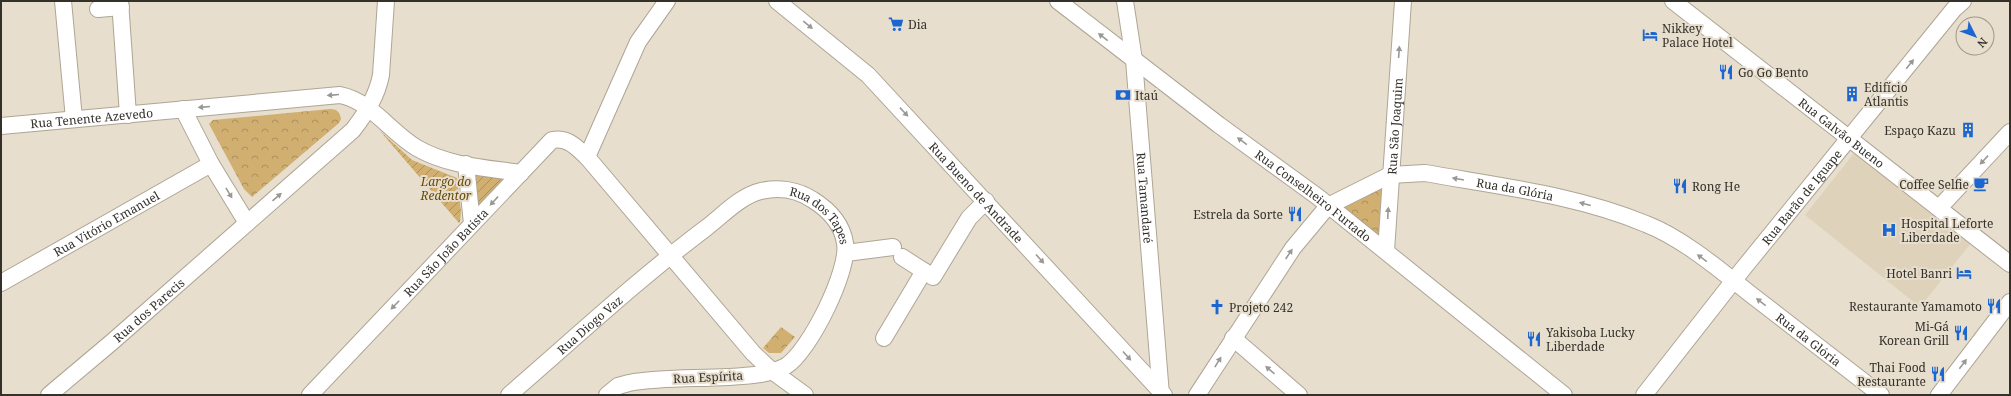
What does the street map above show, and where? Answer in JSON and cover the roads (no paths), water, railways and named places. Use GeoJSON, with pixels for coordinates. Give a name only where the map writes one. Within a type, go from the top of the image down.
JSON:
{"type":"FeatureCollection","features":[{"type":"Feature","properties":{"kind":"street"},"geometry":{"type":"LineString","coordinates":[[63,1],[74,119]]}},
{"type":"Feature","properties":{"kind":"street","name":"Rua dos Parecis"},"geometry":{"type":"LineString","coordinates":[[49,395],[112,342],[346,137],[368,109],[379,87],[386,1]]}},
{"type":"Feature","properties":{"kind":"street"},"geometry":{"type":"LineString","coordinates":[[587,157],[638,42],[667,1]]}},
{"type":"Feature","properties":{"kind":"street","name":"Rua Bueno de Andrade"},"geometry":{"type":"LineString","coordinates":[[777,1],[868,74],[1162,394]]}},
{"type":"Feature","properties":{"kind":"street","name":"Rua Conselheiro Furtado"},"geometry":{"type":"LineString","coordinates":[[1058,1],[1134,60],[1307,189],[1564,395]]}},
{"type":"Feature","properties":{"kind":"street","name":"Rua Tamandaré"},"geometry":{"type":"LineString","coordinates":[[1125,1],[1134,60],[1162,394]]}},
{"type":"Feature","properties":{"kind":"street","name":"Rua São Joaquim"},"geometry":{"type":"LineString","coordinates":[[1386,251],[1403,1]]}},
{"type":"Feature","properties":{"kind":"street","name":"Rua Galvão Bueno"},"geometry":{"type":"LineString","coordinates":[[1673,1],[2010,264]]}},
{"type":"Feature","properties":{"kind":"street","name":"Rua Barão de Iguape"},"geometry":{"type":"LineString","coordinates":[[1644,395],[1734,281],[1954,9],[1963,1]]}},
{"type":"Feature","properties":{"kind":"street"},"geometry":{"type":"LineString","coordinates":[[98,9],[120,4],[128,115]]}},
{"type":"Feature","properties":{"kind":"street","name":"Rua Tenente Azevedo"},"geometry":{"type":"LineString","coordinates":[[1,126],[340,94],[355,99],[398,134],[418,148],[439,158],[466,164],[521,172]]}},
{"type":"Feature","properties":{"kind":"street"},"geometry":{"type":"LineString","coordinates":[[183,109],[211,164],[247,223]]}},
{"type":"Feature","properties":{"kind":"street"},"geometry":{"type":"LineString","coordinates":[[1939,208],[2010,132]]}},
{"type":"Feature","properties":{"kind":"street","name":"Rua São João Batista"},"geometry":{"type":"LineString","coordinates":[[310,395],[552,140],[564,139],[573,144],[587,157],[670,255]]}},
{"type":"Feature","properties":{"kind":"street","name":"Rua Vitório Emanuel"},"geometry":{"type":"LineString","coordinates":[[1,283],[211,164]]}},
{"type":"Feature","properties":{"kind":"street"},"geometry":{"type":"LineString","coordinates":[[466,164],[472,224]]}},
{"type":"Feature","properties":{"kind":"street","name":"Rua da Glória"},"geometry":{"type":"LineString","coordinates":[[1197,395],[1293,248],[1328,206],[1390,175],[1425,173],[1523,190],[1584,204],[1647,224],[1689,248],[1881,395]]}},
{"type":"Feature","properties":{"kind":"street","name":"Rua dos Tapes"},"geometry":{"type":"LineString","coordinates":[[670,255],[737,204],[759,192],[772,189],[787,190],[806,195],[821,205],[834,217],[842,230],[846,253],[840,278],[827,307],[803,349],[793,360],[772,371]]}},
{"type":"Feature","properties":{"kind":"street"},"geometry":{"type":"LineString","coordinates":[[1307,189],[1312,204],[1307,230]]}},
{"type":"Feature","properties":{"kind":"street"},"geometry":{"type":"LineString","coordinates":[[846,253],[897,252],[933,277],[969,218],[986,201]]}},
{"type":"Feature","properties":{"kind":"street"},"geometry":{"type":"LineString","coordinates":[[670,255],[753,353],[772,371],[805,395]]}},
{"type":"Feature","properties":{"kind":"street","name":"Rua Diogo Vaz"},"geometry":{"type":"LineString","coordinates":[[509,395],[670,255]]}},
{"type":"Feature","properties":{"kind":"street"},"geometry":{"type":"LineString","coordinates":[[884,338],[924,271]]}},
{"type":"Feature","properties":{"kind":"street"},"geometry":{"type":"LineString","coordinates":[[1939,395],[2010,302]]}},
{"type":"Feature","properties":{"kind":"street"},"geometry":{"type":"LineString","coordinates":[[1233,338],[1300,395]]}},
{"type":"Feature","properties":{"kind":"street","name":"Rua Espírita"},"geometry":{"type":"LineString","coordinates":[[607,395],[618,386],[638,381],[746,376],[772,371]]}},
{"type":"Feature","properties":{"kind":"place","name":"Dia"},"geometry":{"type":"Point","coordinates":[896,24]}},
{"type":"Feature","properties":{"kind":"place","name":"Nikkey Palace Hotel"},"geometry":{"type":"Point","coordinates":[1650,35]}},
{"type":"Feature","properties":{"kind":"place","name":"Go Go Bento"},"geometry":{"type":"Point","coordinates":[1726,72]}},
{"type":"Feature","properties":{"kind":"place","name":"Edifício Atlantis"},"geometry":{"type":"Point","coordinates":[1852,94]}},
{"type":"Feature","properties":{"kind":"place","name":"Itaú"},"geometry":{"type":"Point","coordinates":[1123,95]}},
{"type":"Feature","properties":{"kind":"place","name":"Espaço Kazu"},"geometry":{"type":"Point","coordinates":[1968,130]}},
{"type":"Feature","properties":{"kind":"place","name":"Coffee Selfie"},"geometry":{"type":"Point","coordinates":[1981,184]}},
{"type":"Feature","properties":{"kind":"place","name":"Rong He"},"geometry":{"type":"Point","coordinates":[1680,186]}},
{"type":"Feature","properties":{"kind":"place","name":"Estrela da Sorte"},"geometry":{"type":"Point","coordinates":[1295,214]}},
{"type":"Feature","properties":{"kind":"place","name":"Hospital Leforte Liberdade"},"geometry":{"type":"Point","coordinates":[1889,230]}},
{"type":"Feature","properties":{"kind":"place","name":"Hotel Banri"},"geometry":{"type":"Point","coordinates":[1964,273]}},
{"type":"Feature","properties":{"kind":"place","name":"Restaurante Yamamoto"},"geometry":{"type":"Point","coordinates":[1994,306]}},
{"type":"Feature","properties":{"kind":"place","name":"Projeto 242"},"geometry":{"type":"Point","coordinates":[1217,307]}},
{"type":"Feature","properties":{"kind":"place","name":"Mi-Gá Korean Grill"},"geometry":{"type":"Point","coordinates":[1961,333]}},
{"type":"Feature","properties":{"kind":"place","name":"Yakisoba Lucky Liberdade"},"geometry":{"type":"Point","coordinates":[1534,339]}},
{"type":"Feature","properties":{"kind":"place","name":"Thai Food Restaurante"},"geometry":{"type":"Point","coordinates":[1938,374]}},
{"type":"Feature","properties":{"kind":"park label","name":"Largo do Redentor"},"geometry":{"type":"Point","coordinates":[446,188]}}]}
